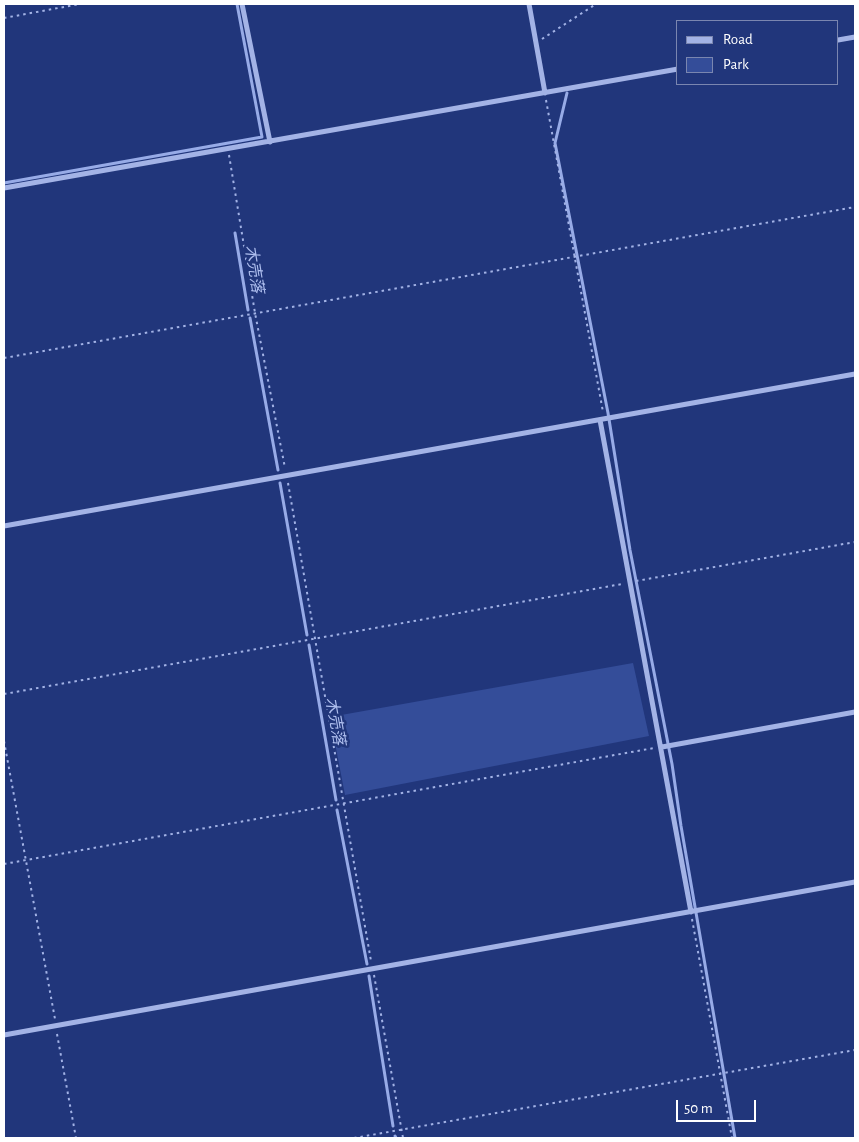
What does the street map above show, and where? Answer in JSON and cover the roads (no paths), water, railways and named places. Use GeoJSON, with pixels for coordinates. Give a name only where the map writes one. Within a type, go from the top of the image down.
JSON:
{"type":"FeatureCollection","features":[{"type":"Feature","properties":{"kind":"street"},"geometry":{"type":"LineString","coordinates":[[242,4],[270,142]]}},
{"type":"Feature","properties":{"kind":"street"},"geometry":{"type":"LineString","coordinates":[[529,4],[545,93]]}},
{"type":"Feature","properties":{"kind":"street"},"geometry":{"type":"LineString","coordinates":[[839,40],[855,36]]}},
{"type":"Feature","properties":{"kind":"street"},"geometry":{"type":"LineString","coordinates":[[4,188],[676,69]]}},
{"type":"Feature","properties":{"kind":"street"},"geometry":{"type":"LineString","coordinates":[[4,526],[855,374]]}},
{"type":"Feature","properties":{"kind":"street"},"geometry":{"type":"LineString","coordinates":[[602,420],[691,912]]}},
{"type":"Feature","properties":{"kind":"street"},"geometry":{"type":"LineString","coordinates":[[662,747],[855,712]]}},
{"type":"Feature","properties":{"kind":"street"},"geometry":{"type":"LineString","coordinates":[[4,1035],[855,882]]}},
{"type":"Feature","properties":{"kind":"waterway"},"geometry":{"type":"LineString","coordinates":[[4,183],[262,137],[237,4]]}},
{"type":"Feature","properties":{"kind":"waterway"},"geometry":{"type":"LineString","coordinates":[[567,93],[555,143],[608,413],[630,550],[672,764],[735,1138]]}},
{"type":"Feature","properties":{"kind":"waterway","name":"木売落"},"geometry":{"type":"LineString","coordinates":[[235,233],[248,310]]}},
{"type":"Feature","properties":{"kind":"waterway","name":"木売落"},"geometry":{"type":"LineString","coordinates":[[250,318],[278,470]]}},
{"type":"Feature","properties":{"kind":"waterway","name":"木売落"},"geometry":{"type":"LineString","coordinates":[[280,483],[307,635]]}},
{"type":"Feature","properties":{"kind":"waterway","name":"木売落"},"geometry":{"type":"LineString","coordinates":[[309,645],[336,800]]}},
{"type":"Feature","properties":{"kind":"waterway","name":"木売落"},"geometry":{"type":"LineString","coordinates":[[337,810],[367,964]]}},
{"type":"Feature","properties":{"kind":"waterway","name":"木売落"},"geometry":{"type":"LineString","coordinates":[[369,976],[393,1126]]}}]}
